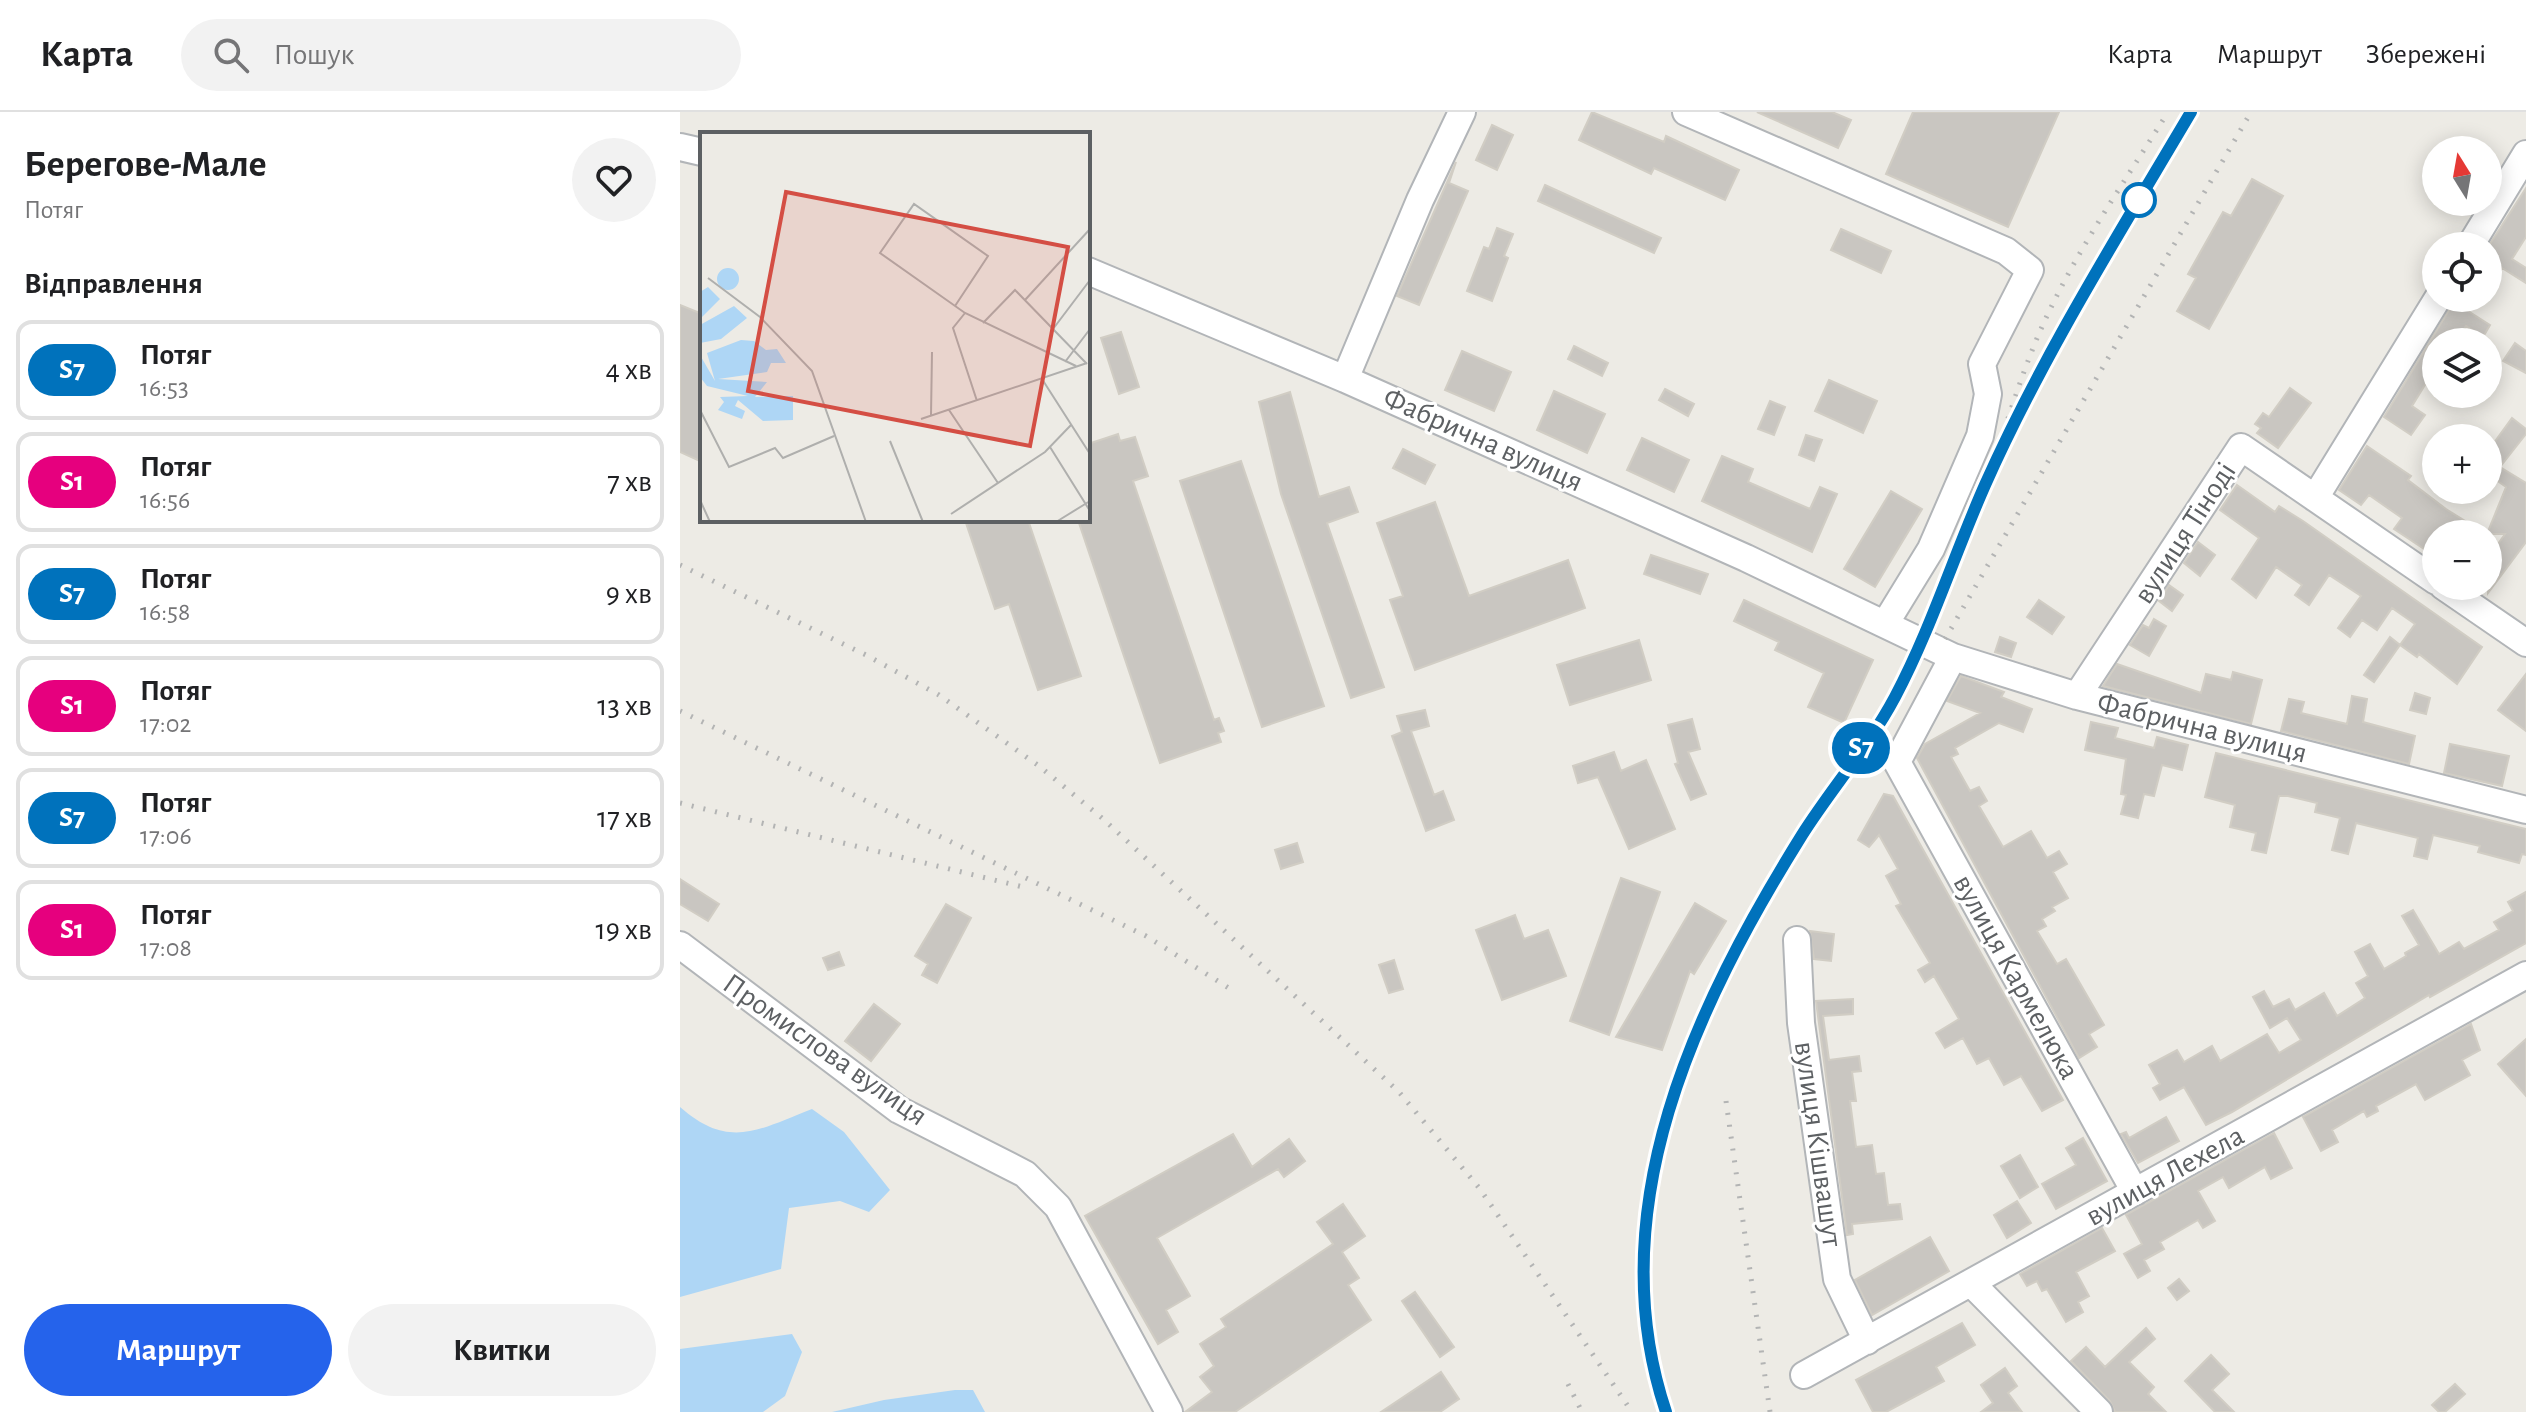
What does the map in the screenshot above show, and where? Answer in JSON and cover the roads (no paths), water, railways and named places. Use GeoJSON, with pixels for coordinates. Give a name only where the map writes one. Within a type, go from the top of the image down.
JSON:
{"type":"FeatureCollection","features":[{"type":"Feature","properties":{"kind":"street","name":"Фабрична вулиця"},"geometry":{"type":"LineString","coordinates":[[1462,112],[1420,200],[1345,379],[1746,558],[1953,657],[2077,696],[2526,810]]}},
{"type":"Feature","properties":{"kind":"street"},"geometry":{"type":"LineString","coordinates":[[1686,112],[2006,251],[2030,270],[1982,364],[1988,394],[1980,436],[1931,549],[1885,624]]}},
{"type":"Feature","properties":{"kind":"street"},"geometry":{"type":"LineString","coordinates":[[680,147],[700,152]]}},
{"type":"Feature","properties":{"kind":"street"},"geometry":{"type":"LineString","coordinates":[[2479,232],[2526,154]]}},
{"type":"Feature","properties":{"kind":"street"},"geometry":{"type":"LineString","coordinates":[[1090,272],[1345,379]]}},
{"type":"Feature","properties":{"kind":"street"},"geometry":{"type":"LineString","coordinates":[[2315,498],[2429,312]]}},
{"type":"Feature","properties":{"kind":"street","name":"вулиця Тіноді"},"geometry":{"type":"LineString","coordinates":[[2077,696],[2241,447],[2422,571]]}},
{"type":"Feature","properties":{"kind":"street"},"geometry":{"type":"LineString","coordinates":[[2463,600],[2526,643]]}},
{"type":"Feature","properties":{"kind":"street","name":"вулиця Кармелюка"},"geometry":{"type":"LineString","coordinates":[[1953,657],[1897,762],[2135,1192]]}},
{"type":"Feature","properties":{"kind":"street","name":"вулиця Кішвашут"},"geometry":{"type":"LineString","coordinates":[[1797,940],[1801,1023],[1837,1279],[1867,1341]]}},
{"type":"Feature","properties":{"kind":"street","name":"Промислова вулиця"},"geometry":{"type":"LineString","coordinates":[[680,945],[899,1110],[1025,1174],[1058,1207],[1169,1412]]}},
{"type":"Feature","properties":{"kind":"street","name":"вулиця Лехела"},"geometry":{"type":"LineString","coordinates":[[1804,1375],[2525,978]]}},
{"type":"Feature","properties":{"kind":"street"},"geometry":{"type":"LineString","coordinates":[[1971,1283],[2099,1412]]}},
{"type":"Feature","properties":{"kind":"water"},"geometry":{"type":"Polygon","coordinates":[[[680,1107],[698,1120],[729,1132],[759,1129],[812,1109],[844,1132],[890,1190],[869,1212],[840,1201],[789,1208],[781,1269],[680,1297],[680,1107]]]}},
{"type":"Feature","properties":{"kind":"water"},"geometry":{"type":"Polygon","coordinates":[[[792,1334],[802,1352],[785,1396],[763,1412],[680,1412],[680,1349],[792,1334]]]}},
{"type":"Feature","properties":{"kind":"water"},"geometry":{"type":"Polygon","coordinates":[[[973,1390],[985,1412],[832,1412],[884,1400],[973,1390]]]}},
{"type":"Feature","properties":{"kind":"railway"},"geometry":{"type":"LineString","coordinates":[[1666,1412],[1648,1336],[1643,1261],[1651,1186],[1668,1113],[1694,1041],[1762,903],[1800,838],[1880,723],[1902,682],[1966,534],[2026,367],[2054,300],[2168,112]]}},
{"type":"Feature","properties":{"kind":"railway"},"geometry":{"type":"LineString","coordinates":[[2017,419],[2055,342],[2191,112]]}},
{"type":"Feature","properties":{"kind":"railway"},"geometry":{"type":"LineString","coordinates":[[1945,639],[2251,112]]}},
{"type":"Feature","properties":{"kind":"railway"},"geometry":{"type":"LineString","coordinates":[[680,565],[866,655],[939,695],[1039,766],[1102,818],[1399,1092],[1480,1189],[1632,1412]]}},
{"type":"Feature","properties":{"kind":"railway"},"geometry":{"type":"LineString","coordinates":[[680,711],[1146,936],[1232,990]]}},
{"type":"Feature","properties":{"kind":"railway"},"geometry":{"type":"LineString","coordinates":[[680,803],[1027,888]]}},
{"type":"Feature","properties":{"kind":"railway"},"geometry":{"type":"LineString","coordinates":[[1726,1101],[1770,1412]]}},
{"type":"Feature","properties":{"kind":"railway"},"geometry":{"type":"LineString","coordinates":[[1568,1384],[1582,1412]]}},
{"type":"Feature","properties":{"kind":"train","name":"S7"},"geometry":{"type":"LineString","coordinates":[[1666,1412],[1649,1341],[1642,1258],[1644,1220],[1659,1144],[1691,1043],[1800,839],[1893,701],[1985,484],[2055,342],[2191,112]]}}]}
